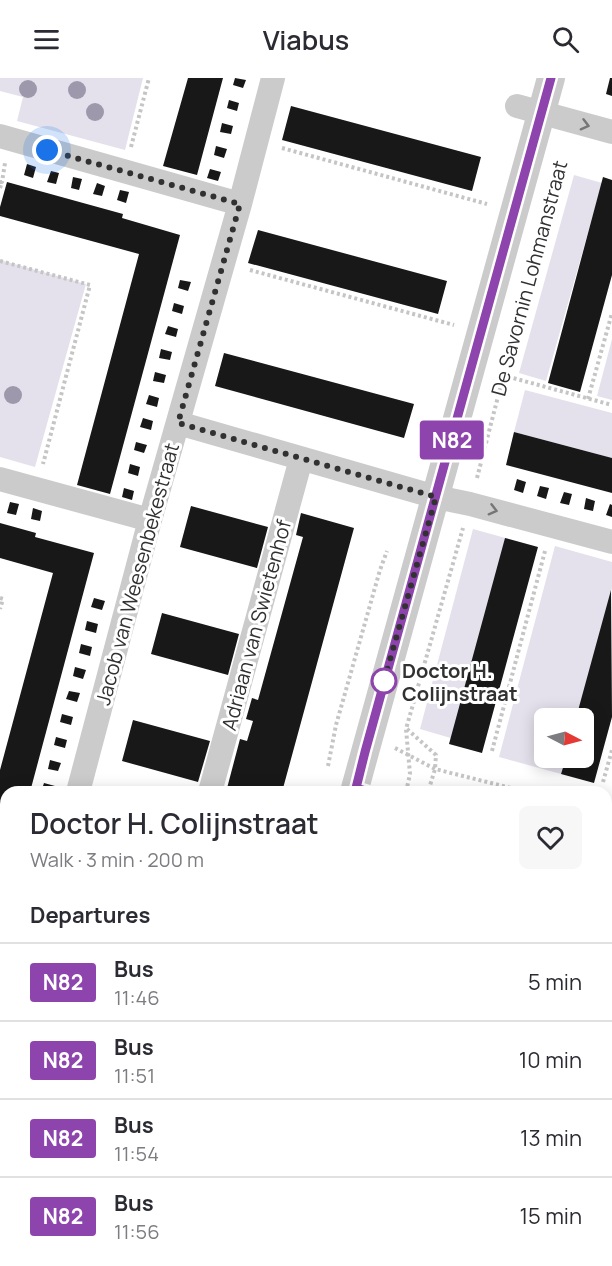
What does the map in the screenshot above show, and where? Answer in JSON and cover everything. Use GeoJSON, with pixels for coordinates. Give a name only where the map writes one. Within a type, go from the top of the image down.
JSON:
{"type":"FeatureCollection","features":[{"type":"Feature","properties":{"kind":"street","name":"Jacob van Weesenbekestraat"},"geometry":{"type":"LineString","coordinates":[[80,786],[150,520],[224,262],[273,78]]}},
{"type":"Feature","properties":{"kind":"street","name":"De Savornin Lohmanstraat"},"geometry":{"type":"LineString","coordinates":[[361,786],[369,734],[472,368],[529,110],[550,78]]}},
{"type":"Feature","properties":{"kind":"street"},"geometry":{"type":"LineString","coordinates":[[529,110],[612,132]]}},
{"type":"Feature","properties":{"kind":"street"},"geometry":{"type":"LineString","coordinates":[[0,136],[240,204]]}},
{"type":"Feature","properties":{"kind":"street"},"geometry":{"type":"LineString","coordinates":[[178,423],[436,497],[612,542]]}},
{"type":"Feature","properties":{"kind":"street","name":"Adriaan van Swietenhof"},"geometry":{"type":"LineString","coordinates":[[212,786],[301,459]]}},
{"type":"Feature","properties":{"kind":"street"},"geometry":{"type":"LineString","coordinates":[[0,479],[150,520]]}},
{"type":"Feature","properties":{"kind":"path"},"geometry":{"type":"LineString","coordinates":[[125,171],[149,78]]}},
{"type":"Feature","properties":{"kind":"path"},"geometry":{"type":"LineString","coordinates":[[256,141],[490,204]]}},
{"type":"Feature","properties":{"kind":"path"},"geometry":{"type":"LineString","coordinates":[[0,189],[2,182]]}},
{"type":"Feature","properties":{"kind":"path"},"geometry":{"type":"LineString","coordinates":[[0,261],[90,285],[36,489]]}},
{"type":"Feature","properties":{"kind":"path"},"geometry":{"type":"LineString","coordinates":[[224,262],[456,326]]}},
{"type":"Feature","properties":{"kind":"path"},"geometry":{"type":"LineString","coordinates":[[588,399],[612,313]]}},
{"type":"Feature","properties":{"kind":"path","name":"De Savornin Lohmanstraat"},"geometry":{"type":"LineString","coordinates":[[407,786],[410,774],[406,729],[470,504],[518,318]]}},
{"type":"Feature","properties":{"kind":"path"},"geometry":{"type":"LineString","coordinates":[[472,368],[612,405]]}},
{"type":"Feature","properties":{"kind":"path"},"geometry":{"type":"LineString","coordinates":[[492,751],[552,526]]}},
{"type":"Feature","properties":{"kind":"path"},"geometry":{"type":"LineString","coordinates":[[0,598],[3,599],[0,609]]}},
{"type":"Feature","properties":{"kind":"path"},"geometry":{"type":"LineString","coordinates":[[336,725],[369,734],[435,769],[503,786]]}},
{"type":"Feature","properties":{"kind":"path"},"geometry":{"type":"LineString","coordinates":[[603,782],[612,750]]}},
{"type":"Feature","properties":{"kind":"shaded area"},"geometry":{"type":"Polygon","coordinates":[[[0,78],[143,78],[125,150],[17,121],[23,97],[0,91],[0,78]]]}},
{"type":"Feature","properties":{"kind":"shaded area"},"geometry":{"type":"Polygon","coordinates":[[[574,175],[602,183],[546,381],[519,373],[574,175]]]}},
{"type":"Feature","properties":{"kind":"shaded area"},"geometry":{"type":"Polygon","coordinates":[[[0,260],[86,284],[35,467],[0,457],[0,260]]]}},
{"type":"Feature","properties":{"kind":"shaded area"},"geometry":{"type":"Polygon","coordinates":[[[612,339],[612,400],[597,396],[612,339]]]}},
{"type":"Feature","properties":{"kind":"shaded area"},"geometry":{"type":"Polygon","coordinates":[[[525,390],[612,413],[612,458],[514,432],[525,390]]]}},
{"type":"Feature","properties":{"kind":"shaded area"},"geometry":{"type":"Polygon","coordinates":[[[473,529],[509,539],[454,739],[420,729],[473,529]]]}},
{"type":"Feature","properties":{"kind":"shaded area"},"geometry":{"type":"Polygon","coordinates":[[[555,546],[612,562],[612,588],[580,708],[534,708],[534,767],[499,757],[555,546]]]}},
{"type":"Feature","properties":{"kind":"shaded area"},"geometry":{"type":"Polygon","coordinates":[[[539,768],[563,768],[561,774],[539,768]]]}},
{"type":"Feature","properties":{"kind":"building"},"geometry":{"type":"Polygon","coordinates":[[[188,78],[223,78],[197,175],[163,166],[188,78]]]}},
{"type":"Feature","properties":{"kind":"building"},"geometry":{"type":"Polygon","coordinates":[[[235,78],[246,80],[243,88],[233,85],[235,78]]]}},
{"type":"Feature","properties":{"kind":"building"},"geometry":{"type":"Polygon","coordinates":[[[610,78],[612,78],[612,96],[606,94],[610,78]]]}},
{"type":"Feature","properties":{"kind":"building"},"geometry":{"type":"Polygon","coordinates":[[[229,100],[239,103],[237,111],[227,108],[229,100]]]}},
{"type":"Feature","properties":{"kind":"building"},"geometry":{"type":"Polygon","coordinates":[[[291,106],[481,157],[472,191],[282,140],[291,106]]]}},
{"type":"Feature","properties":{"kind":"building"},"geometry":{"type":"Polygon","coordinates":[[[222,123],[233,126],[231,134],[220,132],[222,123]]]}},
{"type":"Feature","properties":{"kind":"building"},"geometry":{"type":"Polygon","coordinates":[[[216,146],[227,149],[224,158],[214,155],[216,146]]]}},
{"type":"Feature","properties":{"kind":"building"},"geometry":{"type":"Polygon","coordinates":[[[27,164],[36,167],[33,178],[24,175],[27,164]]]}},
{"type":"Feature","properties":{"kind":"building"},"geometry":{"type":"Polygon","coordinates":[[[210,169],[221,172],[218,181],[207,178],[210,169]]]}},
{"type":"Feature","properties":{"kind":"building"},"geometry":{"type":"Polygon","coordinates":[[[51,171],[59,173],[56,184],[47,182],[51,171]]]}},
{"type":"Feature","properties":{"kind":"building"},"geometry":{"type":"Polygon","coordinates":[[[73,177],[82,179],[79,190],[71,188],[73,177]]]}},
{"type":"Feature","properties":{"kind":"building"},"geometry":{"type":"Polygon","coordinates":[[[603,177],[612,180],[612,275],[580,392],[548,383],[603,177]]]}},
{"type":"Feature","properties":{"kind":"building"},"geometry":{"type":"Polygon","coordinates":[[[7,182],[123,214],[122,218],[180,235],[110,494],[77,485],[139,254],[0,216],[0,207],[7,182]]]}},
{"type":"Feature","properties":{"kind":"building"},"geometry":{"type":"Polygon","coordinates":[[[97,183],[105,186],[102,196],[93,194],[97,183]]]}},
{"type":"Feature","properties":{"kind":"building"},"geometry":{"type":"Polygon","coordinates":[[[120,190],[129,192],[126,203],[117,200],[120,190]]]}},
{"type":"Feature","properties":{"kind":"building"},"geometry":{"type":"Polygon","coordinates":[[[258,230],[447,281],[438,314],[248,263],[258,230]]]}},
{"type":"Feature","properties":{"kind":"building"},"geometry":{"type":"Polygon","coordinates":[[[180,280],[191,282],[188,291],[178,288],[180,280]]]}},
{"type":"Feature","properties":{"kind":"building"},"geometry":{"type":"Polygon","coordinates":[[[174,303],[184,306],[182,314],[172,311],[174,303]]]}},
{"type":"Feature","properties":{"kind":"building"},"geometry":{"type":"Polygon","coordinates":[[[168,326],[178,329],[176,337],[165,334],[168,326]]]}},
{"type":"Feature","properties":{"kind":"building"},"geometry":{"type":"Polygon","coordinates":[[[161,349],[172,352],[170,360],[159,358],[161,349]]]}},
{"type":"Feature","properties":{"kind":"building"},"geometry":{"type":"Polygon","coordinates":[[[224,353],[414,404],[404,438],[215,386],[224,353]]]}},
{"type":"Feature","properties":{"kind":"building"},"geometry":{"type":"Polygon","coordinates":[[[155,372],[166,375],[164,383],[153,381],[155,372]]]}},
{"type":"Feature","properties":{"kind":"building"},"geometry":{"type":"Polygon","coordinates":[[[149,395],[159,398],[157,407],[146,404],[149,395]]]}},
{"type":"Feature","properties":{"kind":"building"},"geometry":{"type":"Polygon","coordinates":[[[143,418],[153,421],[151,430],[140,427],[143,418]]]}},
{"type":"Feature","properties":{"kind":"building"},"geometry":{"type":"Polygon","coordinates":[[[514,432],[612,458],[612,493],[506,465],[514,432]]]}},
{"type":"Feature","properties":{"kind":"building"},"geometry":{"type":"Polygon","coordinates":[[[136,442],[147,445],[144,453],[134,450],[136,442]]]}},
{"type":"Feature","properties":{"kind":"building"},"geometry":{"type":"Polygon","coordinates":[[[130,464],[140,467],[138,476],[128,473],[130,464]]]}},
{"type":"Feature","properties":{"kind":"building"},"geometry":{"type":"Polygon","coordinates":[[[517,479],[526,482],[523,493],[514,490],[517,479]]]}},
{"type":"Feature","properties":{"kind":"building"},"geometry":{"type":"Polygon","coordinates":[[[540,486],[549,488],[546,499],[537,496],[540,486]]]}},
{"type":"Feature","properties":{"kind":"building"},"geometry":{"type":"Polygon","coordinates":[[[124,488],[134,491],[132,500],[122,497],[124,488]]]}},
{"type":"Feature","properties":{"kind":"building"},"geometry":{"type":"Polygon","coordinates":[[[564,492],[572,494],[569,505],[560,503],[564,492]]]}},
{"type":"Feature","properties":{"kind":"building"},"geometry":{"type":"Polygon","coordinates":[[[586,498],[595,501],[593,511],[584,509],[586,498]]]}},
{"type":"Feature","properties":{"kind":"building"},"geometry":{"type":"Polygon","coordinates":[[[10,502],[19,504],[16,515],[7,513],[10,502]]]}},
{"type":"Feature","properties":{"kind":"building"},"geometry":{"type":"Polygon","coordinates":[[[610,504],[612,505],[612,517],[606,515],[610,504]]]}},
{"type":"Feature","properties":{"kind":"building"},"geometry":{"type":"Polygon","coordinates":[[[191,506],[268,527],[257,568],[180,547],[191,506]]]}},
{"type":"Feature","properties":{"kind":"building"},"geometry":{"type":"Polygon","coordinates":[[[33,508],[42,511],[40,521],[31,519],[33,508]]]}},
{"type":"Feature","properties":{"kind":"building"},"geometry":{"type":"Polygon","coordinates":[[[301,513],[354,528],[284,786],[228,786],[240,739],[247,741],[253,721],[246,719],[252,698],[258,700],[303,537],[296,535],[301,513]]]}},
{"type":"Feature","properties":{"kind":"building"},"geometry":{"type":"Polygon","coordinates":[[[0,523],[36,533],[35,537],[94,553],[32,786],[0,786],[0,770],[53,573],[0,558],[0,523]]]}},
{"type":"Feature","properties":{"kind":"building"},"geometry":{"type":"Polygon","coordinates":[[[505,538],[538,547],[482,753],[449,744],[505,538]]]}},
{"type":"Feature","properties":{"kind":"building"},"geometry":{"type":"Polygon","coordinates":[[[611,590],[612,717],[594,783],[561,774],[563,768],[594,768],[594,708],[579,708],[611,590]]]}},
{"type":"Feature","properties":{"kind":"building"},"geometry":{"type":"Polygon","coordinates":[[[94,598],[105,601],[102,610],[91,607],[94,598]]]}},
{"type":"Feature","properties":{"kind":"building"},"geometry":{"type":"Polygon","coordinates":[[[162,613],[239,634],[228,675],[151,654],[162,613]]]}},
{"type":"Feature","properties":{"kind":"building"},"geometry":{"type":"Polygon","coordinates":[[[87,621],[98,624],[96,633],[85,630],[87,621]]]}},
{"type":"Feature","properties":{"kind":"building"},"geometry":{"type":"Polygon","coordinates":[[[81,644],[92,647],[90,656],[79,653],[81,644]]]}},
{"type":"Feature","properties":{"kind":"building"},"geometry":{"type":"Polygon","coordinates":[[[75,667],[86,670],[83,679],[73,676],[75,667]]]}},
{"type":"Feature","properties":{"kind":"building"},"geometry":{"type":"Polygon","coordinates":[[[69,691],[80,693],[77,702],[66,699],[69,691]]]}},
{"type":"Feature","properties":{"kind":"building"},"geometry":{"type":"Polygon","coordinates":[[[62,714],[73,717],[71,725],[60,722],[62,714]]]}},
{"type":"Feature","properties":{"kind":"building"},"geometry":{"type":"Polygon","coordinates":[[[133,720],[210,741],[198,782],[122,761],[133,720]]]}},
{"type":"Feature","properties":{"kind":"building"},"geometry":{"type":"Polygon","coordinates":[[[56,737],[67,740],[65,748],[54,745],[56,737]]]}},
{"type":"Feature","properties":{"kind":"building"},"geometry":{"type":"Polygon","coordinates":[[[50,760],[61,763],[58,771],[48,769],[50,760]]]}},
{"type":"Feature","properties":{"kind":"bus line","name":"N82"},"geometry":{"type":"LineString","coordinates":[[356,786],[551,78]]}},
{"type":"Feature","properties":{"kind":"place","name":"Doctor H. Colijnstraat"},"geometry":{"type":"Point","coordinates":[384,681]}},
{"type":"Feature","properties":{"kind":"route"},"geometry":{"type":"LineString","coordinates":[[47,150],[240,204],[178,423],[436,497],[384,681]]}}]}
